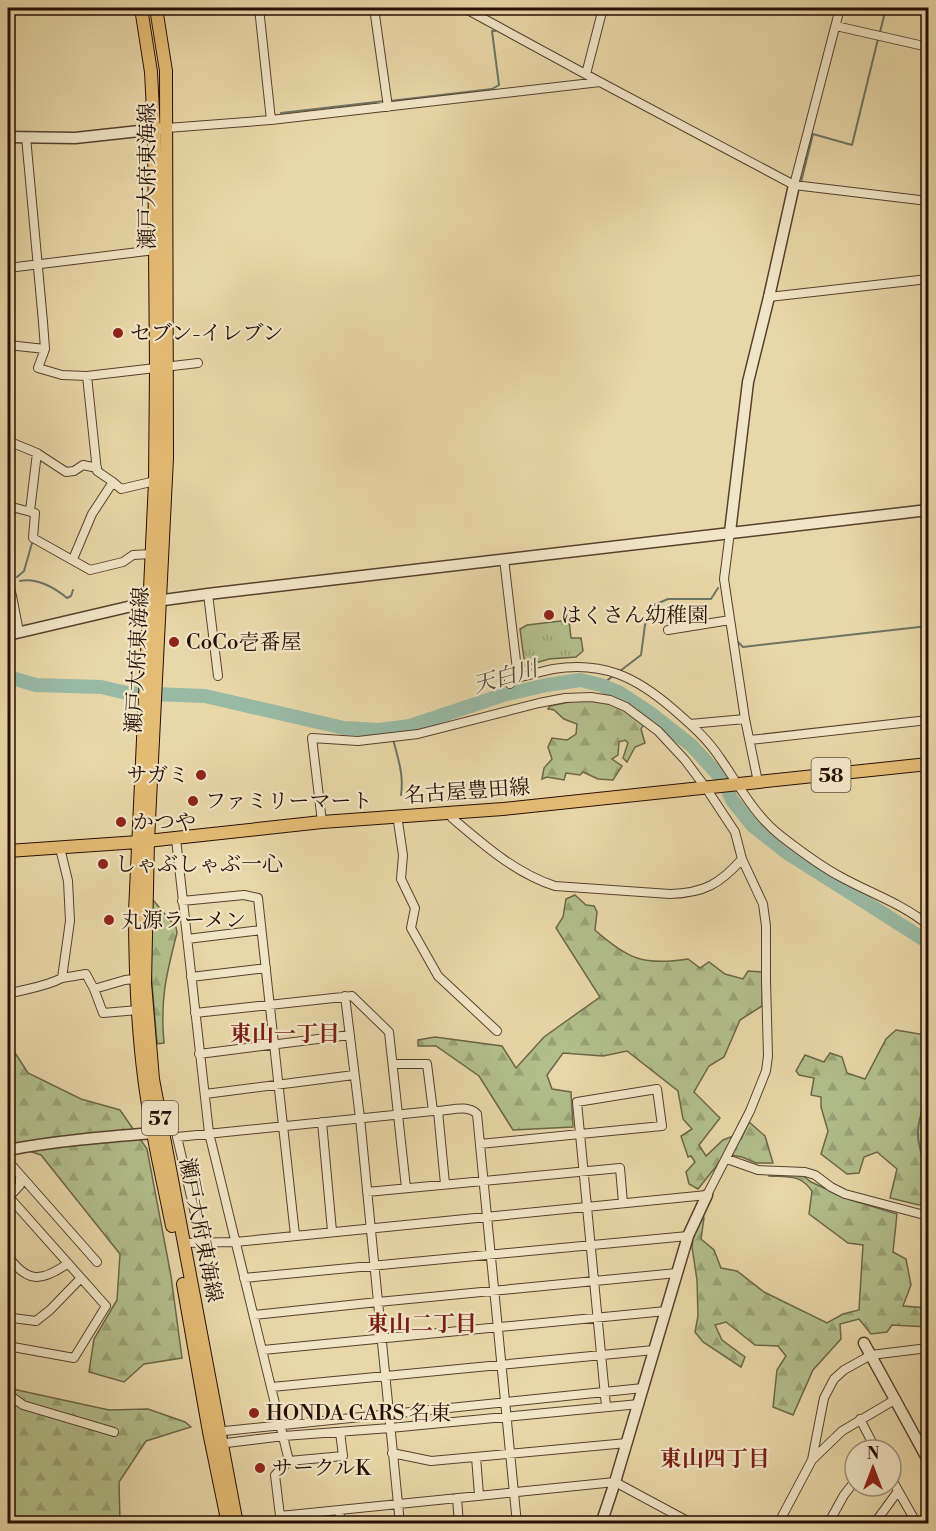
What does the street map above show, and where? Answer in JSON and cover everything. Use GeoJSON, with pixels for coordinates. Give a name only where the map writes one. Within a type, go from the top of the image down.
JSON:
{"type":"FeatureCollection","features":[{"type":"Feature","properties":{"kind":"main road","name":"瀬戸大府東海線"},"geometry":{"type":"LineString","coordinates":[[141,8],[160,129],[162,367],[151,554],[155,601]]}},
{"type":"Feature","properties":{"kind":"main road","name":"瀬戸大府東海線"},"geometry":{"type":"LineString","coordinates":[[156,8],[166,71],[160,129],[155,250],[167,458],[155,601],[143,842],[135,912],[135,979],[144,1077],[153,1133],[216,1438],[237,1524]]}},
{"type":"Feature","properties":{"kind":"main road","name":"名古屋豊田線"},"geometry":{"type":"LineString","coordinates":[[8,851],[176,839],[397,815],[451,813],[928,764]]}},
{"type":"Feature","properties":{"kind":"main road","name":"瀬戸大府東海線"},"geometry":{"type":"LineString","coordinates":[[143,842],[147,1011],[153,1079],[184,1243],[228,1524]]}},
{"type":"Feature","properties":{"kind":"street"},"geometry":{"type":"LineString","coordinates":[[260,8],[272,120]]}},
{"type":"Feature","properties":{"kind":"street"},"geometry":{"type":"LineString","coordinates":[[374,8],[388,107]]}},
{"type":"Feature","properties":{"kind":"street"},"geometry":{"type":"LineString","coordinates":[[464,8],[794,184],[928,201]]}},
{"type":"Feature","properties":{"kind":"street"},"geometry":{"type":"LineString","coordinates":[[586,74],[603,8]]}},
{"type":"Feature","properties":{"kind":"street"},"geometry":{"type":"LineString","coordinates":[[758,782],[745,719],[724,579],[748,382],[794,184],[840,8]]}},
{"type":"Feature","properties":{"kind":"street"},"geometry":{"type":"LineString","coordinates":[[836,26],[928,47]]}},
{"type":"Feature","properties":{"kind":"street"},"geometry":{"type":"LineString","coordinates":[[8,137],[75,138],[272,120],[600,82]]}},
{"type":"Feature","properties":{"kind":"street"},"geometry":{"type":"LineString","coordinates":[[26,137],[45,349],[38,368],[62,375],[87,376],[198,363]]}},
{"type":"Feature","properties":{"kind":"street"},"geometry":{"type":"LineString","coordinates":[[8,268],[155,250]]}},
{"type":"Feature","properties":{"kind":"street"},"geometry":{"type":"LineString","coordinates":[[769,297],[928,279]]}},
{"type":"Feature","properties":{"kind":"street"},"geometry":{"type":"LineString","coordinates":[[8,345],[45,349]]}},
{"type":"Feature","properties":{"kind":"street"},"geometry":{"type":"LineString","coordinates":[[87,376],[97,471],[121,489],[155,481]]}},
{"type":"Feature","properties":{"kind":"street"},"geometry":{"type":"LineString","coordinates":[[8,441],[37,453],[66,472],[74,471],[83,465],[97,468]]}},
{"type":"Feature","properties":{"kind":"street"},"geometry":{"type":"LineString","coordinates":[[30,511],[37,453]]}},
{"type":"Feature","properties":{"kind":"street"},"geometry":{"type":"LineString","coordinates":[[73,559],[92,514],[113,482]]}},
{"type":"Feature","properties":{"kind":"street"},"geometry":{"type":"LineString","coordinates":[[8,506],[34,513],[33,538],[90,570],[123,562],[133,555],[151,554]]}},
{"type":"Feature","properties":{"kind":"street"},"geometry":{"type":"LineString","coordinates":[[8,581],[12,596],[13,633],[155,601],[928,510]]}},
{"type":"Feature","properties":{"kind":"street"},"geometry":{"type":"LineString","coordinates":[[504,559],[518,678]]}},
{"type":"Feature","properties":{"kind":"street"},"geometry":{"type":"LineString","coordinates":[[208,594],[218,676]]}},
{"type":"Feature","properties":{"kind":"street"},"geometry":{"type":"LineString","coordinates":[[668,630],[730,620]]}},
{"type":"Feature","properties":{"kind":"street"},"geometry":{"type":"LineString","coordinates":[[510,684],[509,680],[554,669],[604,669],[625,675],[653,693],[712,746],[748,802],[759,816],[782,837],[834,873],[907,910],[928,925]]}},
{"type":"Feature","properties":{"kind":"street"},"geometry":{"type":"LineString","coordinates":[[322,822],[312,738],[358,741],[418,734],[539,703],[579,697],[610,700],[638,715],[658,731],[709,787],[730,822],[740,848],[742,859],[765,914],[768,1056],[758,1093],[688,1236],[639,1404],[601,1523],[589,1524]]}},
{"type":"Feature","properties":{"kind":"street"},"geometry":{"type":"LineString","coordinates":[[690,724],[745,719]]}},
{"type":"Feature","properties":{"kind":"street"},"geometry":{"type":"LineString","coordinates":[[750,740],[928,720]]}},
{"type":"Feature","properties":{"kind":"street"},"geometry":{"type":"LineString","coordinates":[[451,813],[452,818],[502,859],[538,881],[555,886],[670,894],[689,893],[716,884],[727,876],[742,859]]}},
{"type":"Feature","properties":{"kind":"street"},"geometry":{"type":"LineString","coordinates":[[397,815],[403,855],[401,879],[416,908],[411,925],[414,936],[438,976],[497,1031]]}},
{"type":"Feature","properties":{"kind":"street"},"geometry":{"type":"LineString","coordinates":[[176,839],[208,1133],[289,1461]]}},
{"type":"Feature","properties":{"kind":"street"},"geometry":{"type":"LineString","coordinates":[[60,848],[68,881],[70,921],[62,978]]}},
{"type":"Feature","properties":{"kind":"street"},"geometry":{"type":"LineString","coordinates":[[182,901],[244,895],[258,898],[295,1235]]}},
{"type":"Feature","properties":{"kind":"street"},"geometry":{"type":"LineString","coordinates":[[186,939],[261,930]]}},
{"type":"Feature","properties":{"kind":"street"},"geometry":{"type":"LineString","coordinates":[[191,977],[266,968]]}},
{"type":"Feature","properties":{"kind":"street"},"geometry":{"type":"LineString","coordinates":[[8,994],[32,986],[52,983],[62,978],[86,974],[102,1013],[138,1010]]}},
{"type":"Feature","properties":{"kind":"street"},"geometry":{"type":"LineString","coordinates":[[94,989],[135,979]]}},
{"type":"Feature","properties":{"kind":"street"},"geometry":{"type":"LineString","coordinates":[[345,996],[360,1118],[400,1524]]}},
{"type":"Feature","properties":{"kind":"street"},"geometry":{"type":"LineString","coordinates":[[195,1013],[352,996],[389,1032],[406,1188]]}},
{"type":"Feature","properties":{"kind":"street"},"geometry":{"type":"LineString","coordinates":[[200,1054],[350,1035]]}},
{"type":"Feature","properties":{"kind":"street"},"geometry":{"type":"LineString","coordinates":[[393,1064],[425,1062],[427,1064],[445,1184]]}},
{"type":"Feature","properties":{"kind":"street"},"geometry":{"type":"LineString","coordinates":[[205,1094],[354,1075]]}},
{"type":"Feature","properties":{"kind":"street"},"geometry":{"type":"LineString","coordinates":[[480,1144],[580,1134],[662,1126],[657,1089],[577,1102],[580,1134],[584,1170],[594,1281],[602,1354],[606,1406]]}},
{"type":"Feature","properties":{"kind":"street"},"geometry":{"type":"LineString","coordinates":[[202,1243],[177,1138],[435,1111],[469,1108],[475,1111],[517,1524]]}},
{"type":"Feature","properties":{"kind":"street"},"geometry":{"type":"LineString","coordinates":[[322,1122],[332,1231]]}},
{"type":"Feature","properties":{"kind":"street"},"geometry":{"type":"LineString","coordinates":[[8,1150],[79,1139],[153,1133]]}},
{"type":"Feature","properties":{"kind":"street"},"geometry":{"type":"LineString","coordinates":[[727,1159],[758,1170],[805,1172],[815,1175],[845,1194],[928,1216]]}},
{"type":"Feature","properties":{"kind":"street"},"geometry":{"type":"LineString","coordinates":[[8,1161],[97,1262]]}},
{"type":"Feature","properties":{"kind":"street"},"geometry":{"type":"LineString","coordinates":[[367,1191],[620,1168],[623,1203]]}},
{"type":"Feature","properties":{"kind":"street"},"geometry":{"type":"LineString","coordinates":[[8,1344],[13,1347],[74,1358],[106,1306],[8,1197],[20,1185],[20,1177]]}},
{"type":"Feature","properties":{"kind":"street"},"geometry":{"type":"LineString","coordinates":[[184,1243],[235,1242],[707,1195]]}},
{"type":"Feature","properties":{"kind":"street"},"geometry":{"type":"LineString","coordinates":[[244,1278],[688,1236]]}},
{"type":"Feature","properties":{"kind":"street"},"geometry":{"type":"LineString","coordinates":[[8,1256],[14,1265],[30,1277],[49,1277],[67,1264]]}},
{"type":"Feature","properties":{"kind":"street"},"geometry":{"type":"LineString","coordinates":[[254,1315],[677,1273]]}},
{"type":"Feature","properties":{"kind":"street"},"geometry":{"type":"LineString","coordinates":[[8,1314],[12,1318],[36,1321],[81,1278]]}},
{"type":"Feature","properties":{"kind":"street"},"geometry":{"type":"LineString","coordinates":[[263,1350],[666,1311]]}},
{"type":"Feature","properties":{"kind":"street"},"geometry":{"type":"LineString","coordinates":[[864,1343],[928,1460]]}},
{"type":"Feature","properties":{"kind":"street"},"geometry":{"type":"LineString","coordinates":[[812,1460],[824,1398],[834,1379],[844,1370],[871,1355],[928,1348]]}},
{"type":"Feature","properties":{"kind":"street"},"geometry":{"type":"LineString","coordinates":[[272,1387],[654,1350]]}},
{"type":"Feature","properties":{"kind":"street"},"geometry":{"type":"LineString","coordinates":[[216,1438],[281,1424],[643,1388]]}},
{"type":"Feature","properties":{"kind":"street"},"geometry":{"type":"LineString","coordinates":[[8,1394],[23,1405],[114,1432]]}},
{"type":"Feature","properties":{"kind":"street"},"geometry":{"type":"LineString","coordinates":[[778,1524],[812,1460],[837,1435],[896,1399]]}},
{"type":"Feature","properties":{"kind":"street"},"geometry":{"type":"LineString","coordinates":[[216,1438],[284,1436],[390,1428],[639,1404]]}},
{"type":"Feature","properties":{"kind":"street"},"geometry":{"type":"LineString","coordinates":[[860,1419],[870,1438]]}},
{"type":"Feature","properties":{"kind":"street"},"geometry":{"type":"LineString","coordinates":[[340,1432],[343,1456],[289,1461],[275,1475],[281,1520],[398,1503],[615,1482],[693,1524]]}},
{"type":"Feature","properties":{"kind":"street"},"geometry":{"type":"LineString","coordinates":[[392,1453],[431,1461],[627,1443]]}},
{"type":"Feature","properties":{"kind":"street"},"geometry":{"type":"LineString","coordinates":[[476,1457],[479,1495]]}},
{"type":"Feature","properties":{"kind":"street"},"geometry":{"type":"LineString","coordinates":[[828,1524],[843,1497]]}},
{"type":"Feature","properties":{"kind":"street"},"geometry":{"type":"LineString","coordinates":[[457,1498],[459,1524]]}},
{"type":"Feature","properties":{"kind":"street"},"geometry":{"type":"LineString","coordinates":[[874,1524],[893,1498]]}},
{"type":"Feature","properties":{"kind":"street"},"geometry":{"type":"LineString","coordinates":[[902,1498],[917,1524]]}},
{"type":"Feature","properties":{"kind":"street"},"geometry":{"type":"LineString","coordinates":[[339,1510],[340,1524]]}},
{"type":"Feature","properties":{"kind":"green space"},"geometry":{"type":"Polygon","coordinates":[[[569,620],[571,638],[581,638],[583,651],[576,657],[549,659],[525,666],[520,629],[527,625],[569,620]]]}},
{"type":"Feature","properties":{"kind":"green space"},"geometry":{"type":"Polygon","coordinates":[[[579,700],[611,702],[645,722],[641,729],[645,743],[635,747],[627,762],[623,758],[628,743],[625,740],[619,742],[618,755],[612,759],[622,766],[613,780],[598,779],[583,772],[580,775],[566,773],[564,780],[547,777],[542,779],[544,768],[552,759],[548,747],[552,738],[567,740],[576,734],[577,724],[564,719],[554,710],[548,709],[550,706],[579,700]]]}},
{"type":"Feature","properties":{"kind":"green space"},"geometry":{"type":"Polygon","coordinates":[[[575,895],[586,905],[594,906],[597,912],[595,930],[627,954],[659,962],[688,959],[700,968],[709,962],[725,974],[743,979],[748,971],[763,972],[762,1006],[740,1020],[724,1057],[709,1066],[694,1092],[720,1118],[699,1145],[706,1156],[723,1140],[733,1136],[741,1139],[749,1122],[765,1136],[773,1163],[756,1163],[726,1154],[698,1189],[689,1184],[686,1172],[695,1162],[691,1156],[688,1157],[681,1136],[692,1129],[683,1119],[678,1091],[627,1051],[603,1056],[563,1053],[547,1075],[552,1089],[571,1092],[573,1127],[513,1130],[479,1076],[436,1046],[418,1046],[418,1040],[435,1037],[502,1046],[516,1068],[544,1037],[600,997],[556,928],[563,917],[566,899],[575,895]]]}},
{"type":"Feature","properties":{"kind":"green space"},"geometry":{"type":"Polygon","coordinates":[[[153,900],[176,927],[177,933],[165,988],[164,1043],[157,1044],[151,971],[151,902],[153,900]]]}},
{"type":"Feature","properties":{"kind":"green space"},"geometry":{"type":"Polygon","coordinates":[[[896,1030],[925,1035],[928,1032],[928,1202],[919,1205],[890,1198],[897,1169],[877,1152],[864,1157],[859,1173],[847,1174],[821,1154],[828,1131],[821,1107],[821,1097],[811,1095],[814,1078],[799,1075],[796,1071],[805,1055],[824,1062],[830,1053],[842,1057],[847,1073],[865,1079],[886,1039],[896,1030]]]}},
{"type":"Feature","properties":{"kind":"green space"},"geometry":{"type":"Polygon","coordinates":[[[8,1042],[28,1073],[81,1099],[120,1110],[147,1149],[171,1276],[182,1358],[144,1364],[124,1382],[89,1372],[94,1339],[117,1300],[120,1254],[41,1155],[8,1144],[8,1042]]]}},
{"type":"Feature","properties":{"kind":"green space"},"geometry":{"type":"Polygon","coordinates":[[[769,1174],[802,1175],[811,1182],[848,1199],[897,1214],[893,1252],[906,1259],[911,1285],[903,1306],[928,1308],[928,1327],[892,1325],[887,1332],[871,1334],[859,1319],[840,1324],[841,1339],[813,1370],[793,1415],[773,1407],[777,1370],[786,1356],[778,1346],[755,1345],[726,1322],[715,1325],[722,1340],[745,1357],[741,1367],[703,1342],[695,1332],[698,1316],[697,1280],[692,1247],[694,1233],[702,1214],[704,1218],[701,1239],[714,1250],[721,1268],[737,1271],[764,1292],[827,1323],[843,1314],[859,1310],[863,1245],[848,1243],[809,1214],[812,1191],[803,1182],[793,1178],[769,1176],[769,1174]]]}},
{"type":"Feature","properties":{"kind":"green space"},"geometry":{"type":"Polygon","coordinates":[[[8,1388],[109,1410],[148,1409],[185,1422],[191,1427],[146,1441],[119,1482],[120,1523],[8,1524],[8,1388]]]}},
{"type":"Feature","properties":{"kind":"waterway"},"geometry":{"type":"LineString","coordinates":[[880,32],[886,8]]}},
{"type":"Feature","properties":{"kind":"waterway"},"geometry":{"type":"LineString","coordinates":[[390,101],[492,89],[499,85],[492,31],[495,31]]}},
{"type":"Feature","properties":{"kind":"waterway"},"geometry":{"type":"LineString","coordinates":[[801,182],[813,134],[852,145],[878,39]]}},
{"type":"Feature","properties":{"kind":"waterway"},"geometry":{"type":"LineString","coordinates":[[281,113],[385,101]]}},
{"type":"Feature","properties":{"kind":"waterway"},"geometry":{"type":"LineString","coordinates":[[796,199],[798,190]]}},
{"type":"Feature","properties":{"kind":"waterway"},"geometry":{"type":"LineString","coordinates":[[17,577],[24,571],[32,543]]}},
{"type":"Feature","properties":{"kind":"waterway"},"geometry":{"type":"LineString","coordinates":[[20,581],[39,582],[67,598],[71,596],[73,590]]}},
{"type":"Feature","properties":{"kind":"waterway"},"geometry":{"type":"LineString","coordinates":[[620,671],[641,655],[645,625],[654,605],[668,599],[711,599],[718,588]]}},
{"type":"Feature","properties":{"kind":"waterway"},"geometry":{"type":"LineString","coordinates":[[737,641],[743,647],[928,626]]}},
{"type":"Feature","properties":{"kind":"waterway"},"geometry":{"type":"LineString","coordinates":[[601,685],[613,676]]}},
{"type":"Feature","properties":{"kind":"waterway","name":"天白川"},"geometry":{"type":"LineString","coordinates":[[8,677],[36,685],[101,687],[127,693],[205,696],[344,728],[379,730],[410,726],[503,695],[547,685],[580,680],[601,685],[620,693],[649,712],[692,746],[723,780],[732,800],[753,826],[786,852],[928,942]]}},
{"type":"Feature","properties":{"kind":"waterway"},"geometry":{"type":"LineString","coordinates":[[393,739],[401,773],[401,795]]}},
{"type":"Feature","properties":{"kind":"waterway"},"geometry":{"type":"LineString","coordinates":[[928,1097],[918,1128],[919,1144],[928,1174]]}},
{"type":"Feature","properties":{"kind":"place","name":"セブン-イレブン"},"geometry":{"type":"Point","coordinates":[118,333]}},
{"type":"Feature","properties":{"kind":"place","name":"はくさん幼稚園"},"geometry":{"type":"Point","coordinates":[549,615]}},
{"type":"Feature","properties":{"kind":"place","name":"CoCo壱番屋"},"geometry":{"type":"Point","coordinates":[174,642]}},
{"type":"Feature","properties":{"kind":"place","name":"サガミ"},"geometry":{"type":"Point","coordinates":[201,775]}},
{"type":"Feature","properties":{"kind":"place","name":"ファミリーマート"},"geometry":{"type":"Point","coordinates":[193,801]}},
{"type":"Feature","properties":{"kind":"place","name":"かつや"},"geometry":{"type":"Point","coordinates":[121,822]}},
{"type":"Feature","properties":{"kind":"place","name":"しゃぶしゃぶ一心"},"geometry":{"type":"Point","coordinates":[103,864]}},
{"type":"Feature","properties":{"kind":"place","name":"丸源ラーメン"},"geometry":{"type":"Point","coordinates":[109,920]}},
{"type":"Feature","properties":{"kind":"place","name":"HONDA CARS 名東"},"geometry":{"type":"Point","coordinates":[254,1413]}},
{"type":"Feature","properties":{"kind":"place","name":"サークルK"},"geometry":{"type":"Point","coordinates":[260,1468]}},
{"type":"Feature","properties":{"kind":"district","name":"東山一丁目"},"geometry":{"type":"Point","coordinates":[285,1033]}},
{"type":"Feature","properties":{"kind":"district","name":"東山二丁目"},"geometry":{"type":"Point","coordinates":[422,1323]}},
{"type":"Feature","properties":{"kind":"district","name":"東山四丁目"},"geometry":{"type":"Point","coordinates":[715,1458]}}]}
